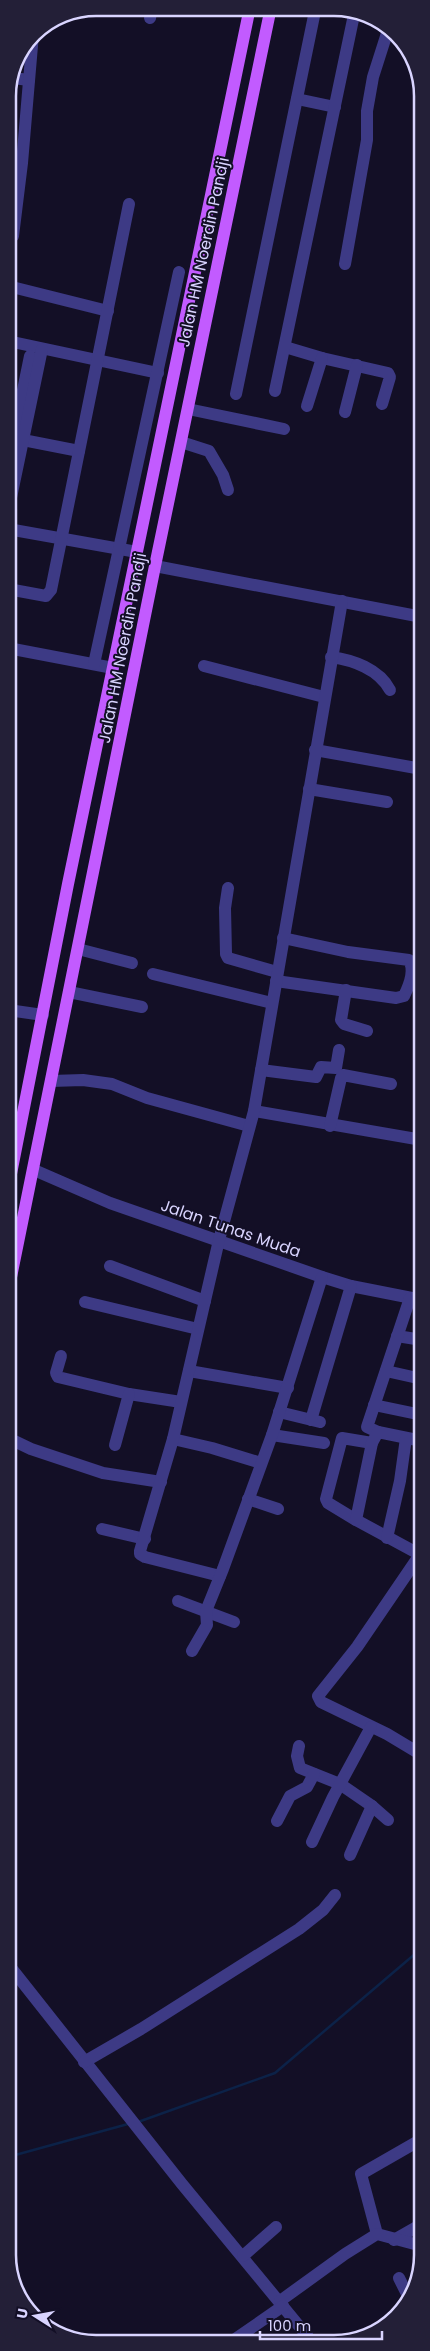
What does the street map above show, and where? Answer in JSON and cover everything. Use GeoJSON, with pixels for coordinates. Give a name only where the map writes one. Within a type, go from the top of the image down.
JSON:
{"type":"FeatureCollection","features":[{"type":"Feature","properties":{"kind":"main road","name":"Jalan HM Noerdin Pandji"},"geometry":{"type":"LineString","coordinates":[[16,1132],[43,1015],[247,16]]}},
{"type":"Feature","properties":{"kind":"main road","name":"Jalan HM Noerdin Pandji"},"geometry":{"type":"LineString","coordinates":[[16,1254],[134,667],[269,16]]}},
{"type":"Feature","properties":{"kind":"main road"},"geometry":{"type":"LineString","coordinates":[[113,669],[134,667]]}},
{"type":"Feature","properties":{"kind":"main road"},"geometry":{"type":"LineString","coordinates":[[113,669],[132,680]]}},
{"type":"Feature","properties":{"kind":"street"},"geometry":{"type":"LineString","coordinates":[[236,394],[314,16]]}},
{"type":"Feature","properties":{"kind":"street"},"geometry":{"type":"LineString","coordinates":[[275,391],[353,19]]}},
{"type":"Feature","properties":{"kind":"street"},"geometry":{"type":"LineString","coordinates":[[345,264],[367,140],[368,111],[373,77],[386,35]]}},
{"type":"Feature","properties":{"kind":"street"},"geometry":{"type":"LineString","coordinates":[[16,212],[32,49]]}},
{"type":"Feature","properties":{"kind":"street"},"geometry":{"type":"LineString","coordinates":[[18,79],[29,80]]}},
{"type":"Feature","properties":{"kind":"street"},"geometry":{"type":"LineString","coordinates":[[297,100],[335,107]]}},
{"type":"Feature","properties":{"kind":"street"},"geometry":{"type":"LineString","coordinates":[[16,590],[48,595],[51,590],[129,204]]}},
{"type":"Feature","properties":{"kind":"street"},"geometry":{"type":"LineString","coordinates":[[94,664],[178,277],[193,285]]}},
{"type":"Feature","properties":{"kind":"street"},"geometry":{"type":"LineString","coordinates":[[16,288],[108,311]]}},
{"type":"Feature","properties":{"kind":"street"},"geometry":{"type":"LineString","coordinates":[[16,343],[158,373]]}},
{"type":"Feature","properties":{"kind":"street"},"geometry":{"type":"LineString","coordinates":[[285,347],[389,374],[382,404]]}},
{"type":"Feature","properties":{"kind":"street"},"geometry":{"type":"LineString","coordinates":[[16,474],[42,348]]}},
{"type":"Feature","properties":{"kind":"street"},"geometry":{"type":"LineString","coordinates":[[16,424],[30,356]]}},
{"type":"Feature","properties":{"kind":"street"},"geometry":{"type":"LineString","coordinates":[[307,406],[322,358]]}},
{"type":"Feature","properties":{"kind":"street"},"geometry":{"type":"LineString","coordinates":[[345,412],[357,366]]}},
{"type":"Feature","properties":{"kind":"street"},"geometry":{"type":"LineString","coordinates":[[188,409],[284,429]]}},
{"type":"Feature","properties":{"kind":"street"},"geometry":{"type":"LineString","coordinates":[[23,440],[79,451]]}},
{"type":"Feature","properties":{"kind":"street"},"geometry":{"type":"LineString","coordinates":[[181,442],[209,451],[223,474],[228,490]]}},
{"type":"Feature","properties":{"kind":"street"},"geometry":{"type":"LineString","coordinates":[[16,530],[137,552]]}},
{"type":"Feature","properties":{"kind":"street"},"geometry":{"type":"LineString","coordinates":[[155,566],[414,616]]}},
{"type":"Feature","properties":{"kind":"street"},"geometry":{"type":"LineString","coordinates":[[220,1576],[142,1556],[140,1552],[174,1439],[219,1240],[254,1111],[342,601]]}},
{"type":"Feature","properties":{"kind":"street"},"geometry":{"type":"LineString","coordinates":[[16,649],[113,669]]}},
{"type":"Feature","properties":{"kind":"street"},"geometry":{"type":"LineString","coordinates":[[331,657],[349,660],[369,669],[386,681],[390,690]]}},
{"type":"Feature","properties":{"kind":"street"},"geometry":{"type":"LineString","coordinates":[[204,666],[324,698]]}},
{"type":"Feature","properties":{"kind":"street"},"geometry":{"type":"LineString","coordinates":[[315,750],[414,768]]}},
{"type":"Feature","properties":{"kind":"street"},"geometry":{"type":"LineString","coordinates":[[309,789],[387,802]]}},
{"type":"Feature","properties":{"kind":"street"},"geometry":{"type":"LineString","coordinates":[[228,888],[225,908],[226,954],[228,958],[277,977],[346,990],[396,998],[404,996],[408,987],[410,962],[391,956],[348,952],[283,938]]}},
{"type":"Feature","properties":{"kind":"street"},"geometry":{"type":"LineString","coordinates":[[78,949],[132,963]]}},
{"type":"Feature","properties":{"kind":"street"},"geometry":{"type":"LineString","coordinates":[[153,974],[272,1004]]}},
{"type":"Feature","properties":{"kind":"street"},"geometry":{"type":"LineString","coordinates":[[346,990],[341,1020],[344,1024],[367,1031]]}},
{"type":"Feature","properties":{"kind":"street"},"geometry":{"type":"LineString","coordinates":[[69,992],[142,1007]]}},
{"type":"Feature","properties":{"kind":"street"},"geometry":{"type":"LineString","coordinates":[[16,1011],[43,1015]]}},
{"type":"Feature","properties":{"kind":"street"},"geometry":{"type":"LineString","coordinates":[[261,1070],[316,1077],[321,1067],[336,1068],[339,1050]]}},
{"type":"Feature","properties":{"kind":"street"},"geometry":{"type":"LineString","coordinates":[[330,1126],[340,1078],[343,1075],[391,1084]]}},
{"type":"Feature","properties":{"kind":"street"},"geometry":{"type":"LineString","coordinates":[[51,1081],[83,1080],[112,1084],[147,1098],[249,1126]]}},
{"type":"Feature","properties":{"kind":"street"},"geometry":{"type":"LineString","coordinates":[[254,1111],[330,1126],[414,1139]]}},
{"type":"Feature","properties":{"kind":"street","name":"Jalan Tunas Muda"},"geometry":{"type":"LineString","coordinates":[[34,1170],[110,1203],[322,1277],[351,1286],[414,1299]]}},
{"type":"Feature","properties":{"kind":"street"},"geometry":{"type":"LineString","coordinates":[[110,1266],[205,1301]]}},
{"type":"Feature","properties":{"kind":"street"},"geometry":{"type":"LineString","coordinates":[[192,1651],[207,1625],[206,1611],[272,1435],[322,1277]]}},
{"type":"Feature","properties":{"kind":"street"},"geometry":{"type":"LineString","coordinates":[[279,1412],[316,1421],[351,1286]]}},
{"type":"Feature","properties":{"kind":"street"},"geometry":{"type":"LineString","coordinates":[[85,1302],[198,1329]]}},
{"type":"Feature","properties":{"kind":"street"},"geometry":{"type":"LineString","coordinates":[[356,1520],[375,1437],[367,1426],[397,1336],[414,1303]]}},
{"type":"Feature","properties":{"kind":"street"},"geometry":{"type":"LineString","coordinates":[[397,1336],[414,1339]]}},
{"type":"Feature","properties":{"kind":"street"},"geometry":{"type":"LineString","coordinates":[[61,1356],[56,1373],[58,1376],[129,1394],[181,1402]]}},
{"type":"Feature","properties":{"kind":"street"},"geometry":{"type":"LineString","coordinates":[[189,1371],[288,1388]]}},
{"type":"Feature","properties":{"kind":"street"},"geometry":{"type":"LineString","coordinates":[[386,1371],[414,1377]]}},
{"type":"Feature","properties":{"kind":"street"},"geometry":{"type":"LineString","coordinates":[[115,1445],[129,1394]]}},
{"type":"Feature","properties":{"kind":"street"},"geometry":{"type":"LineString","coordinates":[[374,1406],[414,1414]]}},
{"type":"Feature","properties":{"kind":"street"},"geometry":{"type":"LineString","coordinates":[[272,1435],[324,1443]]}},
{"type":"Feature","properties":{"kind":"street"},"geometry":{"type":"LineString","coordinates":[[414,1440],[375,1437],[342,1438],[326,1499],[328,1503],[414,1555]]}},
{"type":"Feature","properties":{"kind":"street"},"geometry":{"type":"LineString","coordinates":[[387,1538],[400,1481],[406,1438]]}},
{"type":"Feature","properties":{"kind":"street"},"geometry":{"type":"LineString","coordinates":[[174,1439],[261,1463]]}},
{"type":"Feature","properties":{"kind":"street"},"geometry":{"type":"LineString","coordinates":[[16,1442],[31,1449],[103,1473],[161,1482]]}},
{"type":"Feature","properties":{"kind":"street"},"geometry":{"type":"LineString","coordinates":[[248,1498],[278,1509]]}},
{"type":"Feature","properties":{"kind":"street"},"geometry":{"type":"LineString","coordinates":[[102,1529],[145,1539]]}},
{"type":"Feature","properties":{"kind":"street"},"geometry":{"type":"LineString","coordinates":[[414,1565],[357,1647],[318,1694],[318,1699],[321,1702],[371,1726],[414,1750]]}},
{"type":"Feature","properties":{"kind":"street"},"geometry":{"type":"LineString","coordinates":[[178,1601],[234,1622]]}},
{"type":"Feature","properties":{"kind":"street"},"geometry":{"type":"LineString","coordinates":[[312,1842],[371,1726]]}},
{"type":"Feature","properties":{"kind":"street"},"geometry":{"type":"LineString","coordinates":[[299,1746],[297,1765],[300,1768],[340,1784],[372,1806],[388,1820]]}},
{"type":"Feature","properties":{"kind":"street"},"geometry":{"type":"LineString","coordinates":[[276,1821],[290,1796],[307,1786],[314,1774]]}},
{"type":"Feature","properties":{"kind":"street"},"geometry":{"type":"LineString","coordinates":[[350,1855],[372,1806]]}},
{"type":"Feature","properties":{"kind":"street"},"geometry":{"type":"LineString","coordinates":[[84,2062],[142,2029],[299,1929],[323,1910],[335,1895]]}},
{"type":"Feature","properties":{"kind":"street"},"geometry":{"type":"LineString","coordinates":[[16,1974],[150,2144],[307,2335]]}},
{"type":"Feature","properties":{"kind":"street"},"geometry":{"type":"LineString","coordinates":[[377,2234],[361,2174],[414,2144]]}},
{"type":"Feature","properties":{"kind":"street"},"geometry":{"type":"LineString","coordinates":[[243,2256],[276,2227]]}},
{"type":"Feature","properties":{"kind":"street"},"geometry":{"type":"LineString","coordinates":[[394,2240],[414,2229]]}},
{"type":"Feature","properties":{"kind":"street"},"geometry":{"type":"LineString","coordinates":[[377,2234],[414,2244]]}},
{"type":"Feature","properties":{"kind":"street"},"geometry":{"type":"LineString","coordinates":[[240,2335],[338,2258],[377,2234]]}},
{"type":"Feature","properties":{"kind":"street"},"geometry":{"type":"LineString","coordinates":[[399,2278],[405,2290]]}},
{"type":"Feature","properties":{"kind":"waterway"},"geometry":{"type":"LineString","coordinates":[[138,2122],[275,2073],[414,1955]]}},
{"type":"Feature","properties":{"kind":"waterway"},"geometry":{"type":"LineString","coordinates":[[16,2155],[128,2124]]}}]}
